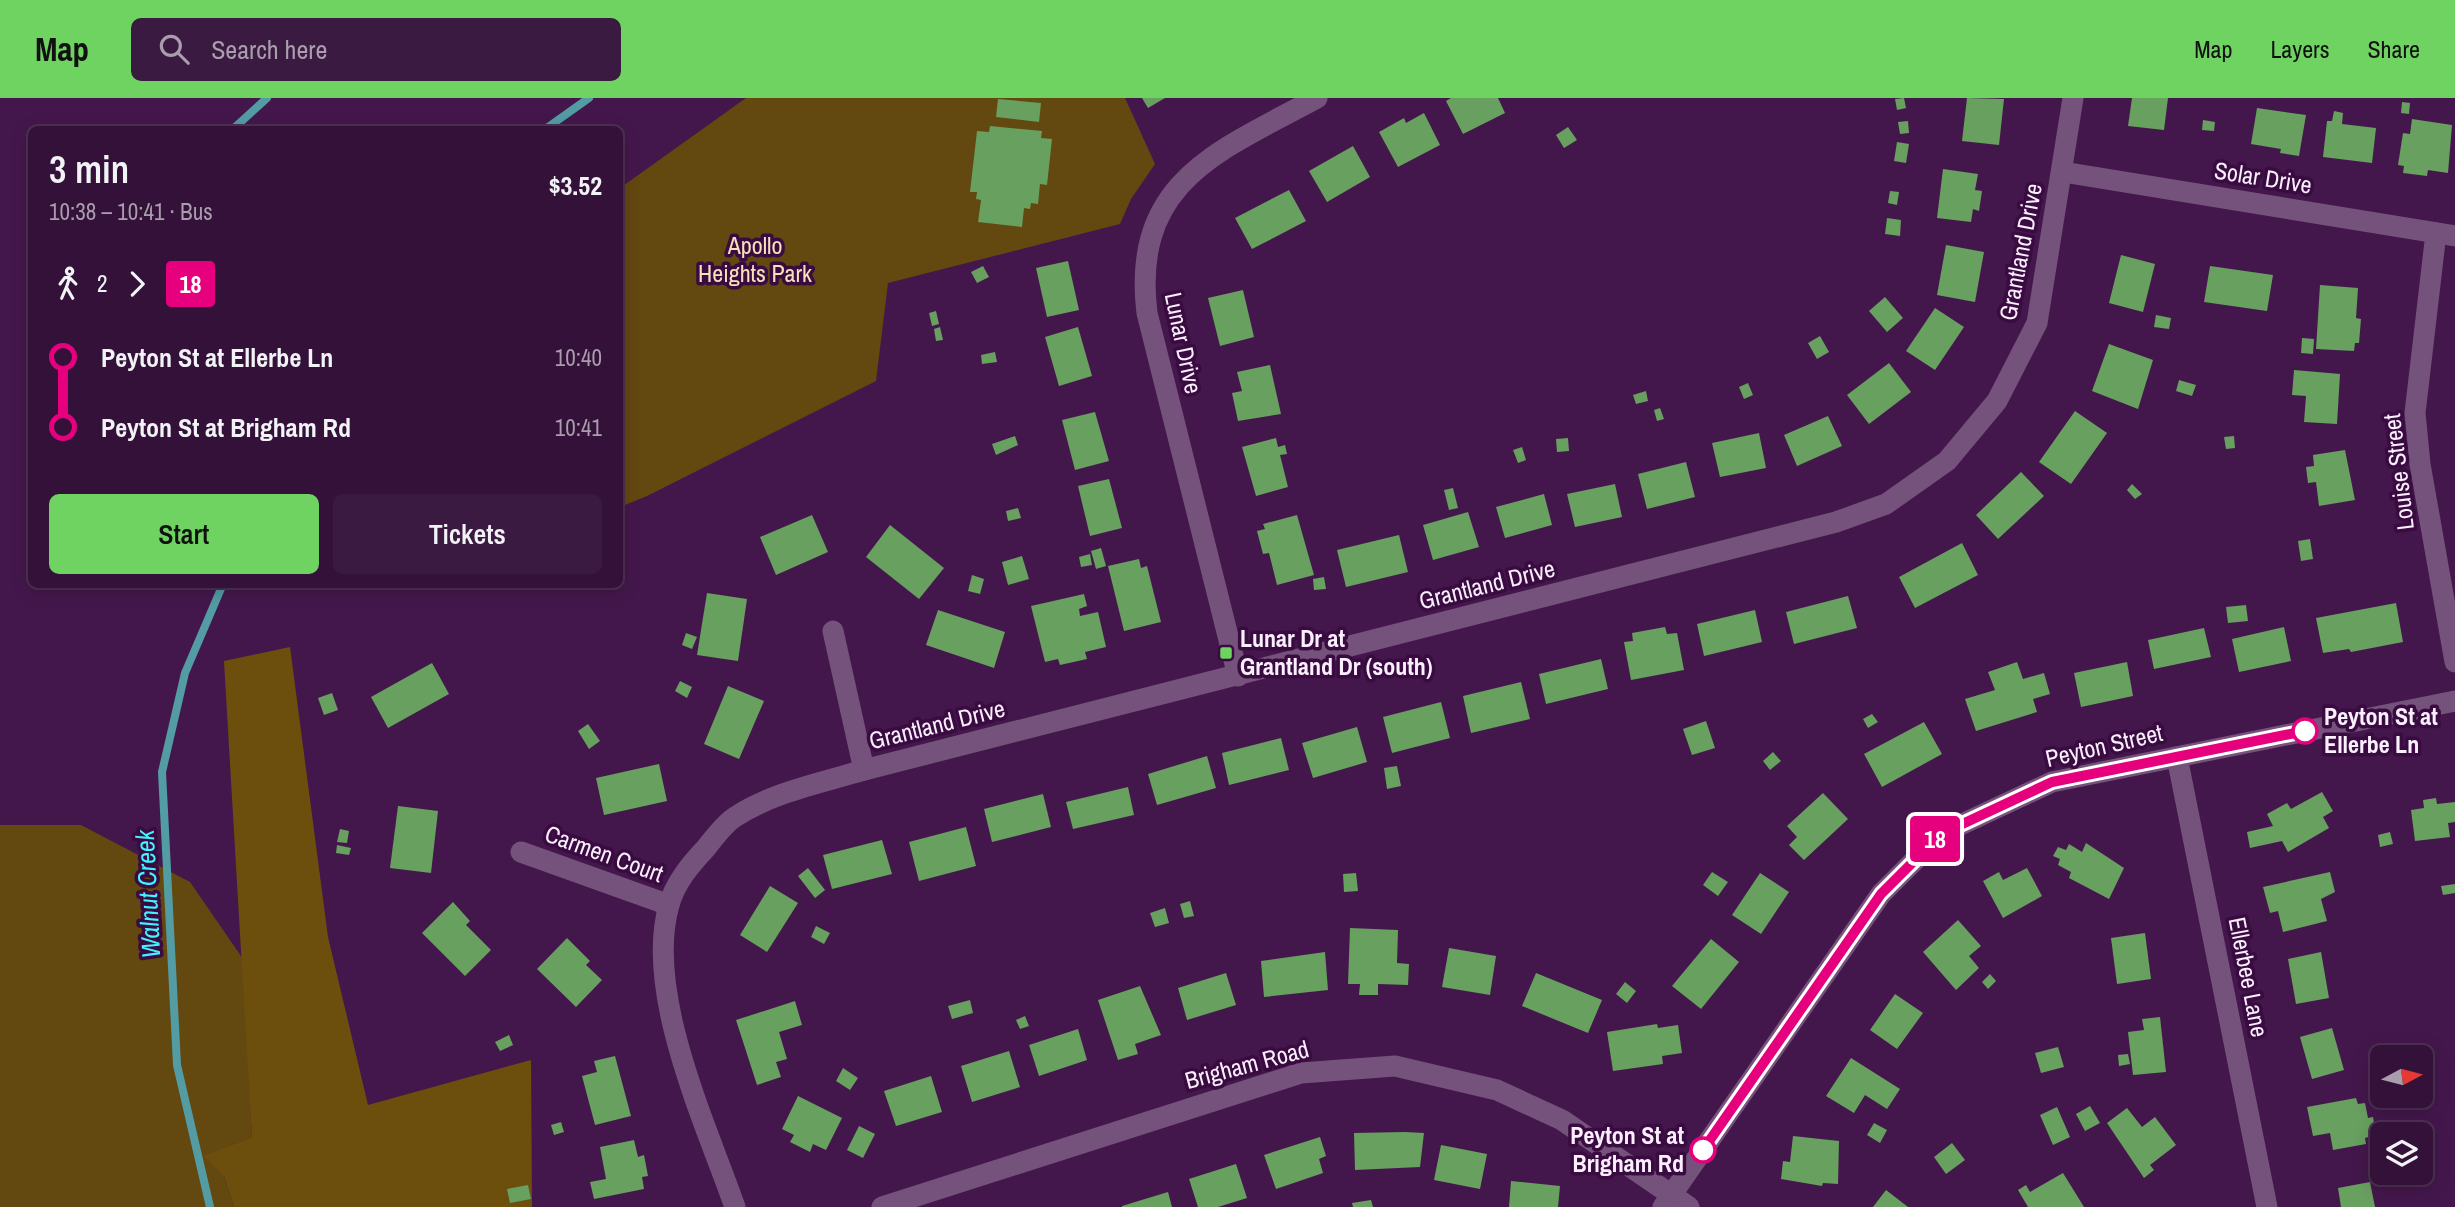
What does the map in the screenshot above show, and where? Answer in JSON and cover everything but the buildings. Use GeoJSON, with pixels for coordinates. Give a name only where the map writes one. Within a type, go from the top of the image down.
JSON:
{"type":"FeatureCollection","features":[{"type":"Feature","properties":{"kind":"street","name":"Lunar Drive"},"geometry":{"type":"LineString","coordinates":[[1238,676],[1150,326],[1143,284],[1144,256],[1154,227],[1170,196],[1190,174],[1211,156],[1317,98]]}},
{"type":"Feature","properties":{"kind":"street","name":"Grantland Drive"},"geometry":{"type":"LineString","coordinates":[[735,1207],[680,1049],[665,986],[664,948],[669,905],[685,870],[733,818],[782,794],[864,770],[1836,522],[1886,504],[1947,461],[1997,401],[2038,323],[2073,98]]}},
{"type":"Feature","properties":{"kind":"street","name":"Solar Drive"},"geometry":{"type":"LineString","coordinates":[[2063,172],[2445,235]]}},
{"type":"Feature","properties":{"kind":"street","name":"Louise Street"},"geometry":{"type":"LineString","coordinates":[[2445,235],[2415,413],[2420,464],[2455,662]]}},
{"type":"Feature","properties":{"kind":"street"},"geometry":{"type":"LineString","coordinates":[[833,631],[864,770]]}},
{"type":"Feature","properties":{"kind":"street","name":"Peyton Street"},"geometry":{"type":"LineString","coordinates":[[1674,1203],[1881,894],[1941,834],[2052,782],[2455,701]]}},
{"type":"Feature","properties":{"kind":"street","name":"Ellerbee Lane"},"geometry":{"type":"LineString","coordinates":[[2177,757],[2264,1206]]}},
{"type":"Feature","properties":{"kind":"street","name":"Carmen Court"},"geometry":{"type":"LineString","coordinates":[[521,852],[669,905]]}},
{"type":"Feature","properties":{"kind":"street","name":"Brigham Road"},"geometry":{"type":"LineString","coordinates":[[882,1207],[1301,1073],[1395,1066],[1497,1090],[1562,1120],[1674,1203]]}},
{"type":"Feature","properties":{"kind":"green space","name":"Apollo Heights Park"},"geometry":{"type":"Polygon","coordinates":[[[746,98],[1125,98],[1155,164],[1131,199],[1120,224],[888,283],[876,381],[623,506],[623,186],[746,98]]]}},
{"type":"Feature","properties":{"kind":"green space"},"geometry":{"type":"Polygon","coordinates":[[[0,825],[81,825],[190,882],[243,959],[252,1138],[224,1176],[234,1207],[0,1207],[0,825]]]}},
{"type":"Feature","properties":{"kind":"shaded area"},"geometry":{"type":"Polygon","coordinates":[[[290,647],[328,937],[368,1105],[531,1060],[532,1207],[234,1207],[224,1176],[203,1156],[252,1138],[224,661],[290,647]]]}},
{"type":"Feature","properties":{"kind":"waterway","name":"Walnut Creek"},"geometry":{"type":"LineString","coordinates":[[236,126],[267,98]]}},
{"type":"Feature","properties":{"kind":"waterway"},"geometry":{"type":"LineString","coordinates":[[550,126],[589,98]]}},
{"type":"Feature","properties":{"kind":"waterway","name":"Walnut Creek"},"geometry":{"type":"LineString","coordinates":[[210,1207],[177,1065],[162,772],[185,673],[221,588]]}},
{"type":"Feature","properties":{"kind":"bus line","name":"18"},"geometry":{"type":"LineString","coordinates":[[1703,1150],[1881,894],[1941,834],[2052,782],[2305,731]]}},
{"type":"Feature","properties":{"kind":"place","name":"Lunar Dr at Grantland Dr (south)"},"geometry":{"type":"Point","coordinates":[1226,653]}},
{"type":"Feature","properties":{"kind":"place","name":"Peyton St at Ellerbe Ln"},"geometry":{"type":"Point","coordinates":[2305,731]}},
{"type":"Feature","properties":{"kind":"place","name":"Peyton St at Brigham Rd"},"geometry":{"type":"Point","coordinates":[1703,1150]}}]}
